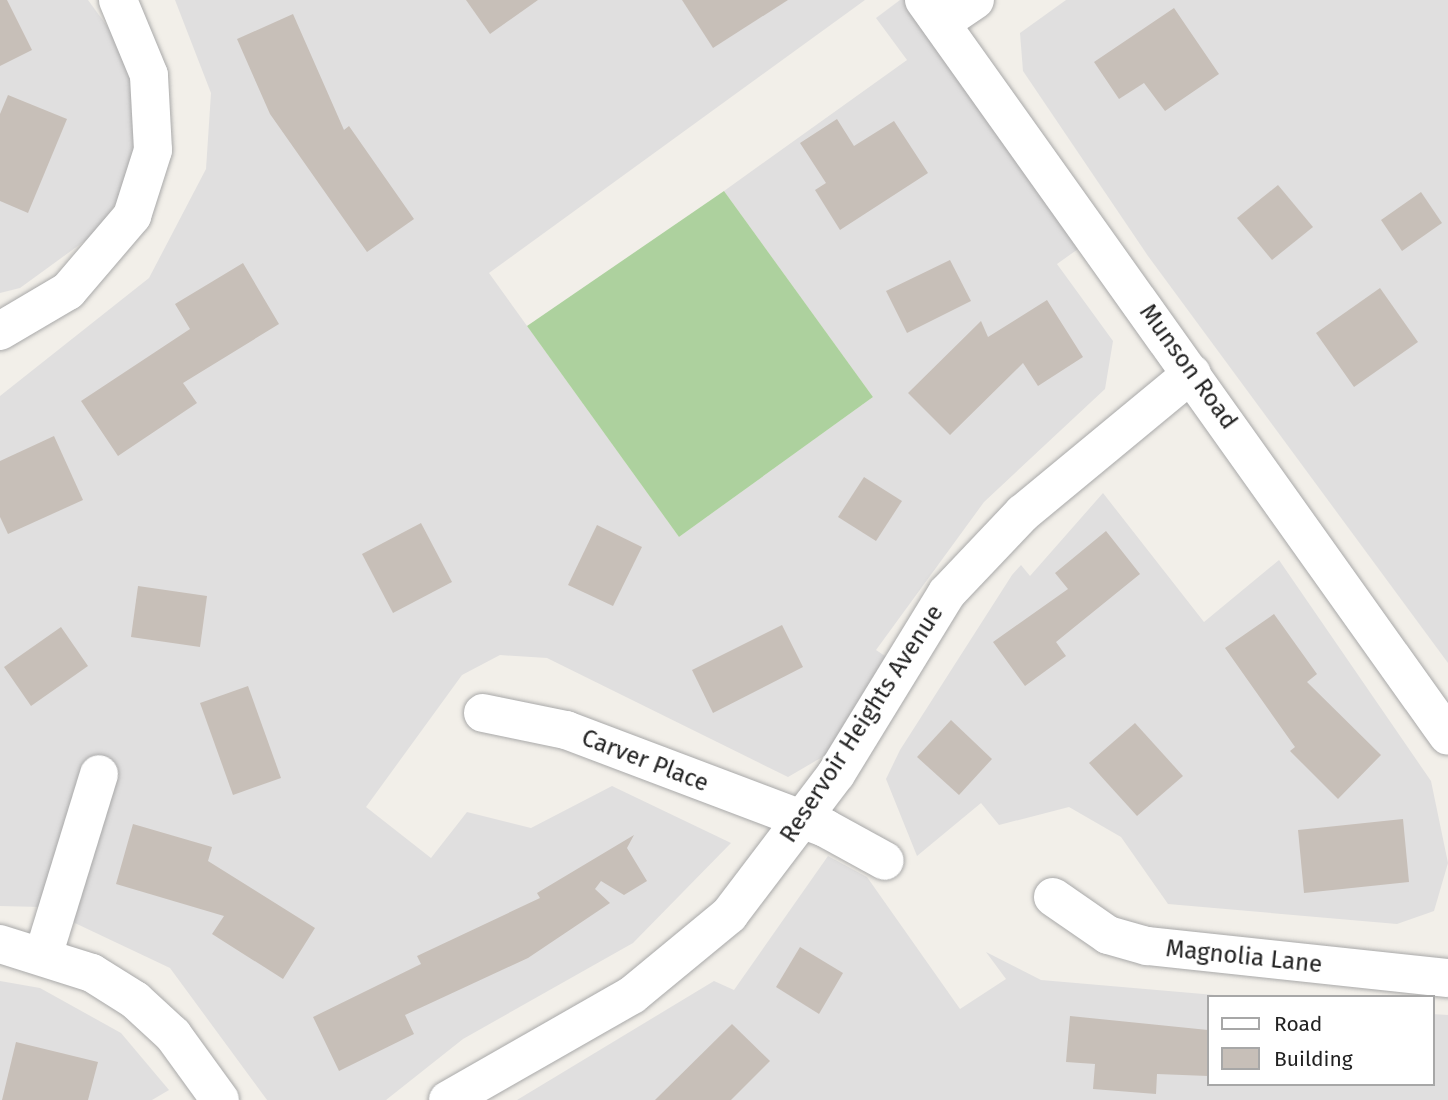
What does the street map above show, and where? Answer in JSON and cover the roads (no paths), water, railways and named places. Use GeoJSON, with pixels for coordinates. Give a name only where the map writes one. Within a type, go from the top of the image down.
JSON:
{"type":"FeatureCollection","features":[{"type":"Feature","properties":{"kind":"street"},"geometry":{"type":"LineString","coordinates":[[0,331],[68,291],[132,216],[153,150],[149,75],[118,0]]}},
{"type":"Feature","properties":{"kind":"street"},"geometry":{"type":"LineString","coordinates":[[932,12],[975,0]]}},
{"type":"Feature","properties":{"kind":"street","name":"Munson Road"},"geometry":{"type":"LineString","coordinates":[[932,12],[1192,373],[1448,736]]}},
{"type":"Feature","properties":{"kind":"street","name":"Reservoir Heights Avenue"},"geometry":{"type":"LineString","coordinates":[[448,1100],[632,995],[684,957],[729,915],[803,822],[956,584],[1023,513],[1192,373]]}},
{"type":"Feature","properties":{"kind":"street","name":"Carver Place"},"geometry":{"type":"LineString","coordinates":[[483,713],[566,730],[803,822],[885,861]]}},
{"type":"Feature","properties":{"kind":"street"},"geometry":{"type":"LineString","coordinates":[[44,953],[99,774]]}},
{"type":"Feature","properties":{"kind":"street","name":"Magnolia Lane"},"geometry":{"type":"LineString","coordinates":[[1054,897],[1108,935],[1147,946],[1448,978]]}},
{"type":"Feature","properties":{"kind":"street"},"geometry":{"type":"LineString","coordinates":[[0,943],[44,953],[135,1000],[173,1035],[220,1100]]}}]}
